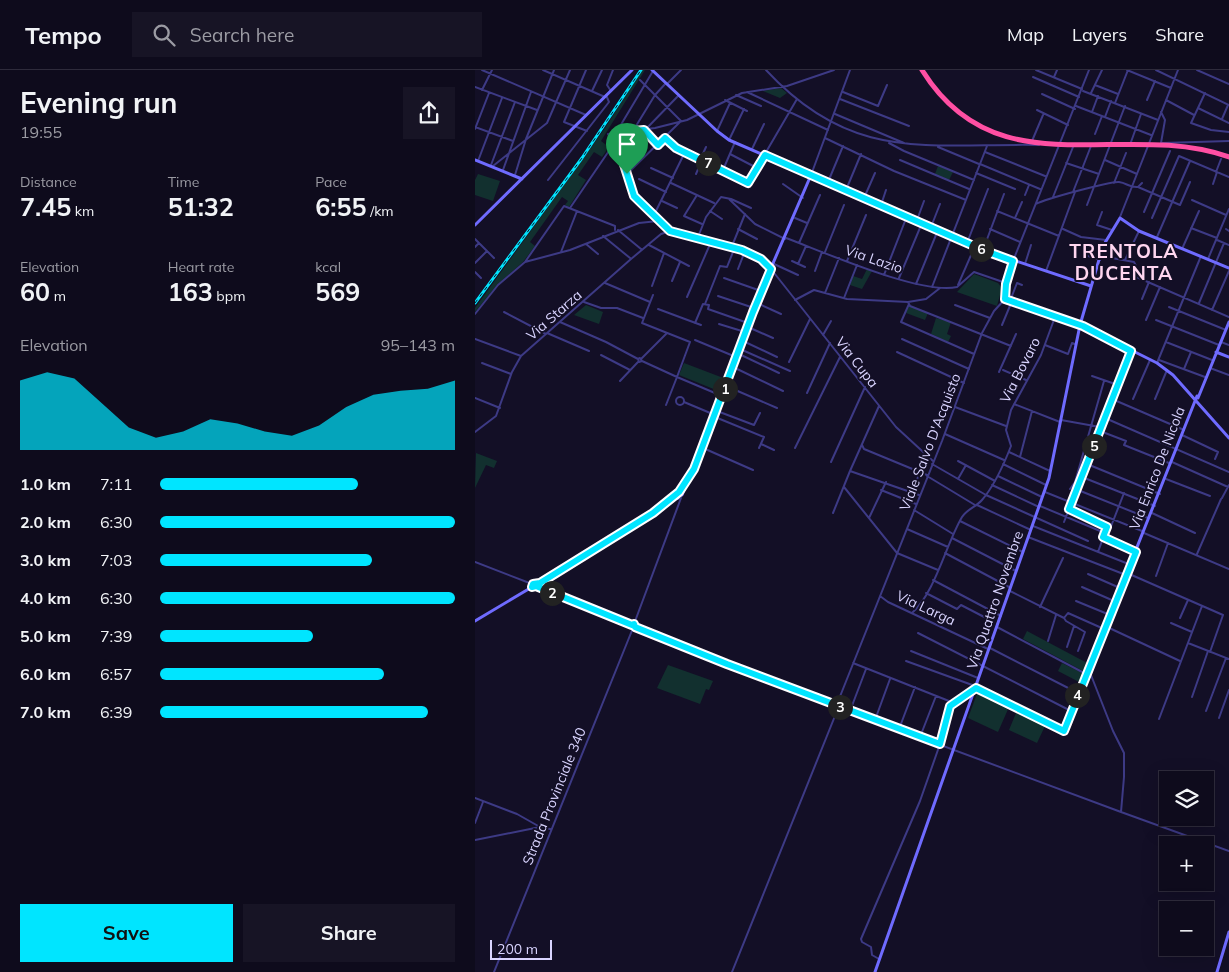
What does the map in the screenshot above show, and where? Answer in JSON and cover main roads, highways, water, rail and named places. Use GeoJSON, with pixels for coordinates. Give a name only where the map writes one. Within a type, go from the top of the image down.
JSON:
{"type":"FeatureCollection","features":[{"type":"Feature","properties":{"kind":"highway"},"geometry":{"type":"LineString","coordinates":[[924,70],[935,88],[955,109],[980,126],[1004,137],[1043,144],[1133,144],[1184,147],[1229,155]]}},
{"type":"Feature","properties":{"kind":"railway"},"geometry":{"type":"LineString","coordinates":[[475,303],[582,158],[641,70]]}},
{"type":"Feature","properties":{"kind":"district","name":"TRENTOLA DUCENTA"},"geometry":{"type":"Point","coordinates":[1124,262]}}]}
